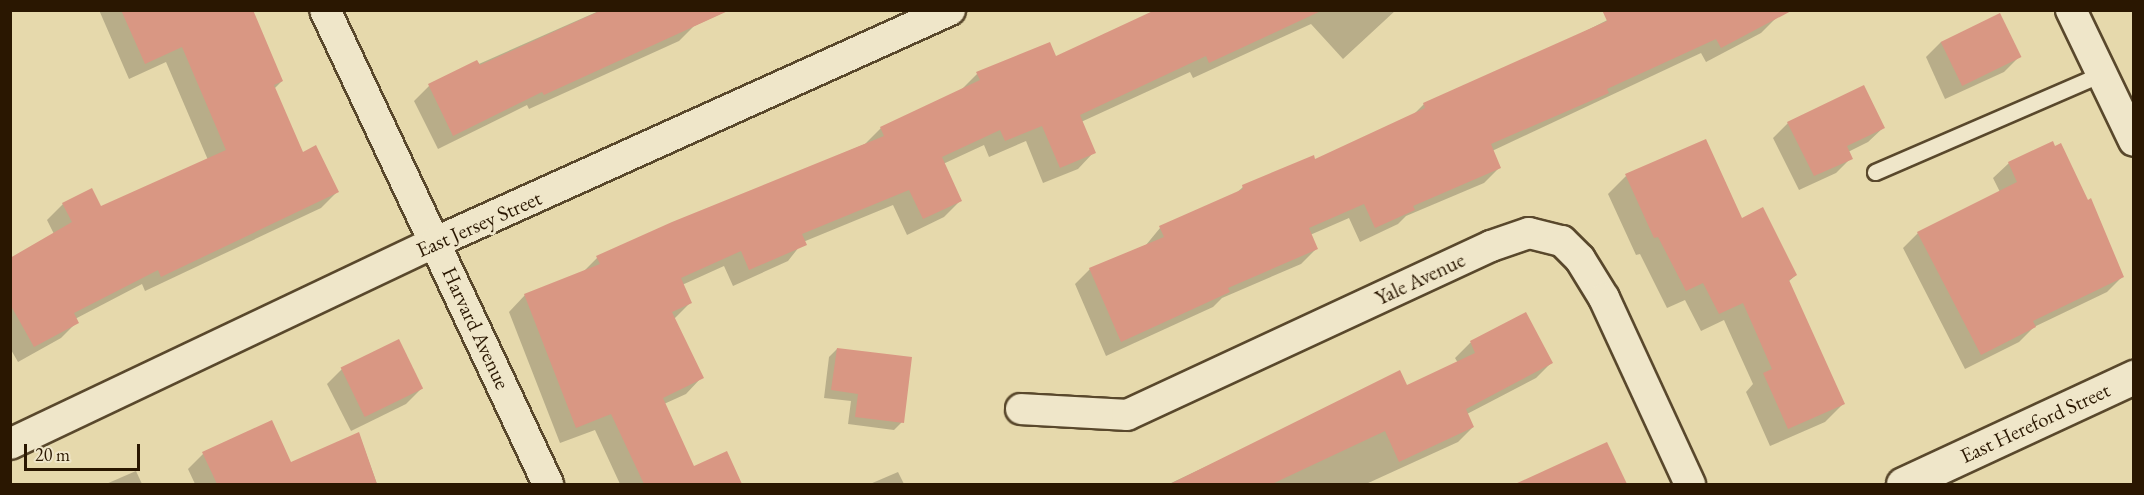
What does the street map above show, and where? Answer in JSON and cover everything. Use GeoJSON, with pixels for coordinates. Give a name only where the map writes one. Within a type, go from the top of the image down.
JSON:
{"type":"FeatureCollection","features":[{"type":"Feature","properties":{"kind":"street","name":"Harvard Avenue"},"geometry":{"type":"LineString","coordinates":[[325,10],[548,484]]}},
{"type":"Feature","properties":{"kind":"street","name":"East Jersey Street"},"geometry":{"type":"LineString","coordinates":[[10,444],[436,242],[950,10]]}},
{"type":"Feature","properties":{"kind":"street"},"geometry":{"type":"LineString","coordinates":[[2072,10],[2102,74],[2125,103],[2133,141]]}},
{"type":"Feature","properties":{"kind":"street","name":"Yale Avenue"},"geometry":{"type":"LineString","coordinates":[[1021,409],[1127,415],[1491,246],[1528,233],[1562,241],[1580,259],[1604,298],[1690,484]]}},
{"type":"Feature","properties":{"kind":"street","name":"East Hereford Street"},"geometry":{"type":"LineString","coordinates":[[1903,484],[2133,377]]}},
{"type":"Feature","properties":{"kind":"lane"},"geometry":{"type":"LineString","coordinates":[[1875,172],[2102,74]]}},
{"type":"Feature","properties":{"kind":"building"},"geometry":{"type":"Polygon","coordinates":[[[121,10],[253,10],[283,81],[274,85],[303,152],[316,145],[339,192],[161,277],[158,270],[74,313],[79,323],[34,347],[10,304],[10,258],[72,222],[62,203],[92,188],[101,206],[226,150],[182,47],[145,64],[121,10]]]}},
{"type":"Feature","properties":{"kind":"building"},"geometry":{"type":"Polygon","coordinates":[[[602,10],[730,10],[544,95],[542,92],[453,136],[428,84],[477,60],[480,65],[602,10]]]}},
{"type":"Feature","properties":{"kind":"building"},"geometry":{"type":"Polygon","coordinates":[[[1155,10],[1323,10],[1209,63],[1206,56],[1080,115],[1096,153],[1060,168],[1042,126],[1005,141],[1000,130],[942,157],[962,201],[923,219],[909,190],[802,234],[807,245],[749,270],[741,251],[681,278],[692,303],[672,312],[704,378],[663,398],[694,466],[727,451],[742,484],[644,484],[611,414],[576,428],[524,294],[600,264],[596,256],[672,222],[884,136],[880,127],[980,80],[976,72],[1050,42],[1056,56],[1155,10]]]}},
{"type":"Feature","properties":{"kind":"building"},"geometry":{"type":"Polygon","coordinates":[[[1602,10],[1793,10],[1721,48],[1716,39],[1607,89],[1609,93],[1491,144],[1501,168],[1413,206],[1415,210],[1375,228],[1364,204],[1309,228],[1318,249],[1228,288],[1230,292],[1121,342],[1089,268],[1164,237],[1159,226],[1243,189],[1242,185],[1314,155],[1315,159],[1425,108],[1423,103],[1607,21],[1602,10]]]}},
{"type":"Feature","properties":{"kind":"building"},"geometry":{"type":"Polygon","coordinates":[[[2000,13],[2021,57],[1962,86],[1941,42],[2000,13]]]}},
{"type":"Feature","properties":{"kind":"building"},"geometry":{"type":"Polygon","coordinates":[[[1864,85],[1885,128],[1847,146],[1853,159],[1814,176],[1787,122],[1864,85]]]}},
{"type":"Feature","properties":{"kind":"building"},"geometry":{"type":"Polygon","coordinates":[[[1706,139],[1742,218],[1763,207],[1797,275],[1789,280],[1845,404],[1788,429],[1763,373],[1772,369],[1743,303],[1719,314],[1703,283],[1686,291],[1658,237],[1654,238],[1625,174],[1706,139]]]}},
{"type":"Feature","properties":{"kind":"building"},"geometry":{"type":"Polygon","coordinates":[[[2053,141],[2055,146],[2061,143],[2088,200],[2091,198],[2124,277],[2033,321],[2036,327],[1981,355],[1917,232],[2017,182],[2008,162],[2053,141]]]}},
{"type":"Feature","properties":{"kind":"building"},"geometry":{"type":"Polygon","coordinates":[[[1526,312],[1553,363],[1466,409],[1474,427],[1399,462],[1385,431],[1272,484],[1170,484],[1400,370],[1407,385],[1475,353],[1470,341],[1526,312]]]}},
{"type":"Feature","properties":{"kind":"building"},"geometry":{"type":"Polygon","coordinates":[[[399,339],[423,388],[365,417],[341,367],[399,339]]]}},
{"type":"Feature","properties":{"kind":"building"},"geometry":{"type":"Polygon","coordinates":[[[837,348],[912,357],[904,423],[855,417],[858,394],[831,390],[837,348]]]}},
{"type":"Feature","properties":{"kind":"building"},"geometry":{"type":"Polygon","coordinates":[[[272,420],[291,462],[359,432],[377,484],[217,484],[202,452],[272,420]]]}},
{"type":"Feature","properties":{"kind":"building"},"geometry":{"type":"Polygon","coordinates":[[[1607,442],[1627,484],[1515,484],[1607,442]]]}}]}
